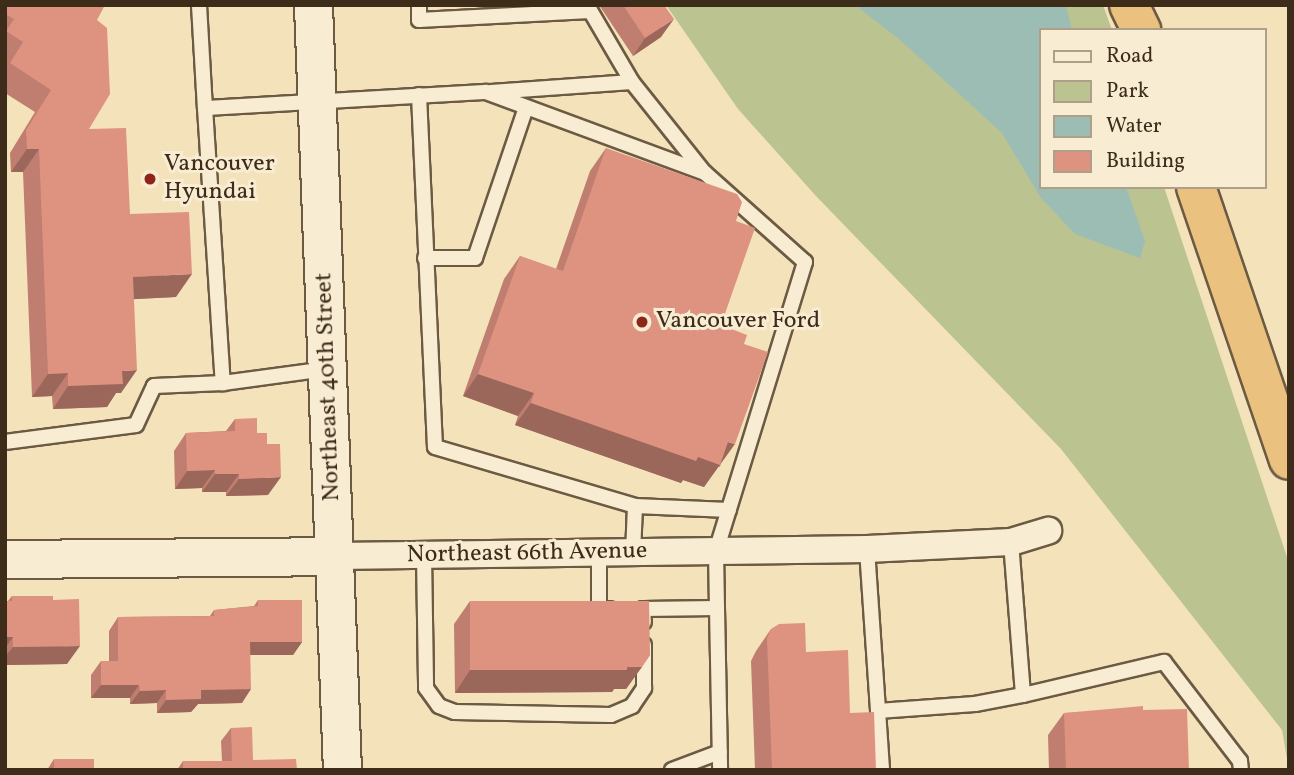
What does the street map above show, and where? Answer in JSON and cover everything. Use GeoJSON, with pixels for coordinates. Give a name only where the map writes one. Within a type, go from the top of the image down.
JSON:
{"type":"FeatureCollection","features":[{"type":"Feature","properties":{"kind":"highway"},"geometry":{"type":"LineString","coordinates":[[1129,5],[1139,28]]}},
{"type":"Feature","properties":{"kind":"highway"},"geometry":{"type":"LineString","coordinates":[[1145,5],[1148,28]]}},
{"type":"Feature","properties":{"kind":"highway"},"geometry":{"type":"LineString","coordinates":[[1197,189],[1289,460]]}},
{"type":"Feature","properties":{"kind":"street","name":"Northeast 40th Street"},"geometry":{"type":"LineString","coordinates":[[313,5],[336,556],[342,770]]}},
{"type":"Feature","properties":{"kind":"street","name":"Northeast 66th Avenue"},"geometry":{"type":"LineString","coordinates":[[5,559],[867,549],[1011,542],[1048,531]]}},
{"type":"Feature","properties":{"kind":"lane"},"geometry":{"type":"LineString","coordinates":[[199,5],[223,383]]}},
{"type":"Feature","properties":{"kind":"lane"},"geometry":{"type":"LineString","coordinates":[[419,5],[419,20],[588,8],[632,82],[705,173],[806,262],[716,551],[720,770]]}},
{"type":"Feature","properties":{"kind":"lane"},"geometry":{"type":"LineString","coordinates":[[205,108],[632,82]]}},
{"type":"Feature","properties":{"kind":"lane"},"geometry":{"type":"LineString","coordinates":[[486,92],[705,173]]}},
{"type":"Feature","properties":{"kind":"lane"},"geometry":{"type":"LineString","coordinates":[[419,95],[435,447],[635,506],[729,510]]}},
{"type":"Feature","properties":{"kind":"lane"},"geometry":{"type":"LineString","coordinates":[[425,258],[475,258],[526,107]]}},
{"type":"Feature","properties":{"kind":"lane"},"geometry":{"type":"LineString","coordinates":[[5,442],[136,425],[154,386],[223,383],[328,369]]}},
{"type":"Feature","properties":{"kind":"lane"},"geometry":{"type":"LineString","coordinates":[[633,552],[635,506]]}},
{"type":"Feature","properties":{"kind":"lane"},"geometry":{"type":"LineString","coordinates":[[1011,542],[1023,695]]}},
{"type":"Feature","properties":{"kind":"lane"},"geometry":{"type":"LineString","coordinates":[[867,549],[882,770]]}},
{"type":"Feature","properties":{"kind":"lane"},"geometry":{"type":"LineString","coordinates":[[598,553],[599,610],[718,608]]}},
{"type":"Feature","properties":{"kind":"lane"},"geometry":{"type":"LineString","coordinates":[[424,555],[426,688],[439,706],[455,712],[611,715],[632,706],[644,688],[632,609]]}},
{"type":"Feature","properties":{"kind":"lane"},"geometry":{"type":"LineString","coordinates":[[878,711],[975,705],[1164,662],[1240,761],[1241,770]]}},
{"type":"Feature","properties":{"kind":"lane"},"geometry":{"type":"LineString","coordinates":[[672,770],[720,752]]}},
{"type":"Feature","properties":{"kind":"green space"},"geometry":{"type":"Polygon","coordinates":[[[666,5],[1103,5],[1111,28],[1038,28],[1038,189],[1165,189],[1289,563],[1289,770],[1282,730],[1061,449],[816,196],[738,109],[666,5]]]}},
{"type":"Feature","properties":{"kind":"water"},"geometry":{"type":"Polygon","coordinates":[[[855,5],[1066,5],[1072,28],[1038,28],[1038,189],[1127,189],[1145,241],[1140,258],[1075,234],[1041,198],[1002,133],[899,39],[855,5]]]}},
{"type":"Feature","properties":{"kind":"building"},"geometry":{"type":"Polygon","coordinates":[[[5,5],[105,5],[97,20],[107,28],[110,94],[89,129],[126,128],[130,214],[189,212],[192,274],[133,277],[137,370],[122,371],[123,384],[68,386],[68,373],[48,374],[39,149],[27,149],[26,130],[51,90],[10,63],[23,42],[6,31],[14,19],[5,14],[5,5]]]}},
{"type":"Feature","properties":{"kind":"building"},"geometry":{"type":"Polygon","coordinates":[[[623,5],[664,5],[674,19],[645,38],[623,5]]]}},
{"type":"Feature","properties":{"kind":"building"},"geometry":{"type":"Polygon","coordinates":[[[606,148],[737,194],[742,202],[736,221],[755,228],[721,325],[747,335],[744,344],[768,352],[735,444],[728,442],[720,465],[698,457],[696,461],[531,403],[534,393],[478,374],[520,256],[563,271],[606,148]]]}},
{"type":"Feature","properties":{"kind":"building"},"geometry":{"type":"Polygon","coordinates":[[[257,418],[257,433],[267,433],[267,444],[280,444],[281,477],[239,479],[239,474],[215,474],[215,470],[187,471],[186,433],[235,431],[235,419],[257,418]]]}},
{"type":"Feature","properties":{"kind":"building"},"geometry":{"type":"Polygon","coordinates":[[[12,596],[53,596],[53,600],[79,599],[80,646],[13,647],[13,637],[5,637],[5,601],[12,601],[12,596]]]}},
{"type":"Feature","properties":{"kind":"building"},"geometry":{"type":"Polygon","coordinates":[[[258,600],[302,600],[302,642],[250,642],[251,689],[201,690],[201,699],[166,700],[166,690],[140,691],[139,685],[101,685],[101,661],[118,661],[118,617],[214,616],[214,610],[258,606],[258,600]]]}},
{"type":"Feature","properties":{"kind":"building"},"geometry":{"type":"Polygon","coordinates":[[[470,601],[649,601],[650,655],[642,667],[627,667],[627,670],[470,670],[470,601]]]}},
{"type":"Feature","properties":{"kind":"building"},"geometry":{"type":"Polygon","coordinates":[[[805,623],[806,652],[848,650],[850,713],[874,712],[876,770],[772,770],[767,638],[771,629],[779,624],[805,623]]]}},
{"type":"Feature","properties":{"kind":"building"},"geometry":{"type":"Polygon","coordinates":[[[1143,706],[1143,710],[1187,709],[1189,770],[1066,770],[1064,713],[1143,706]]]}},
{"type":"Feature","properties":{"kind":"building"},"geometry":{"type":"Polygon","coordinates":[[[252,727],[253,760],[296,759],[297,770],[183,770],[183,761],[232,761],[231,728],[252,727]]]}},
{"type":"Feature","properties":{"kind":"building"},"geometry":{"type":"Polygon","coordinates":[[[54,759],[94,759],[94,770],[54,770],[54,759]]]}},
{"type":"Feature","properties":{"kind":"place","name":"Vancouver Hyundai"},"geometry":{"type":"Point","coordinates":[150,179]}},
{"type":"Feature","properties":{"kind":"place","name":"Vancouver Ford"},"geometry":{"type":"Point","coordinates":[642,322]}}]}
